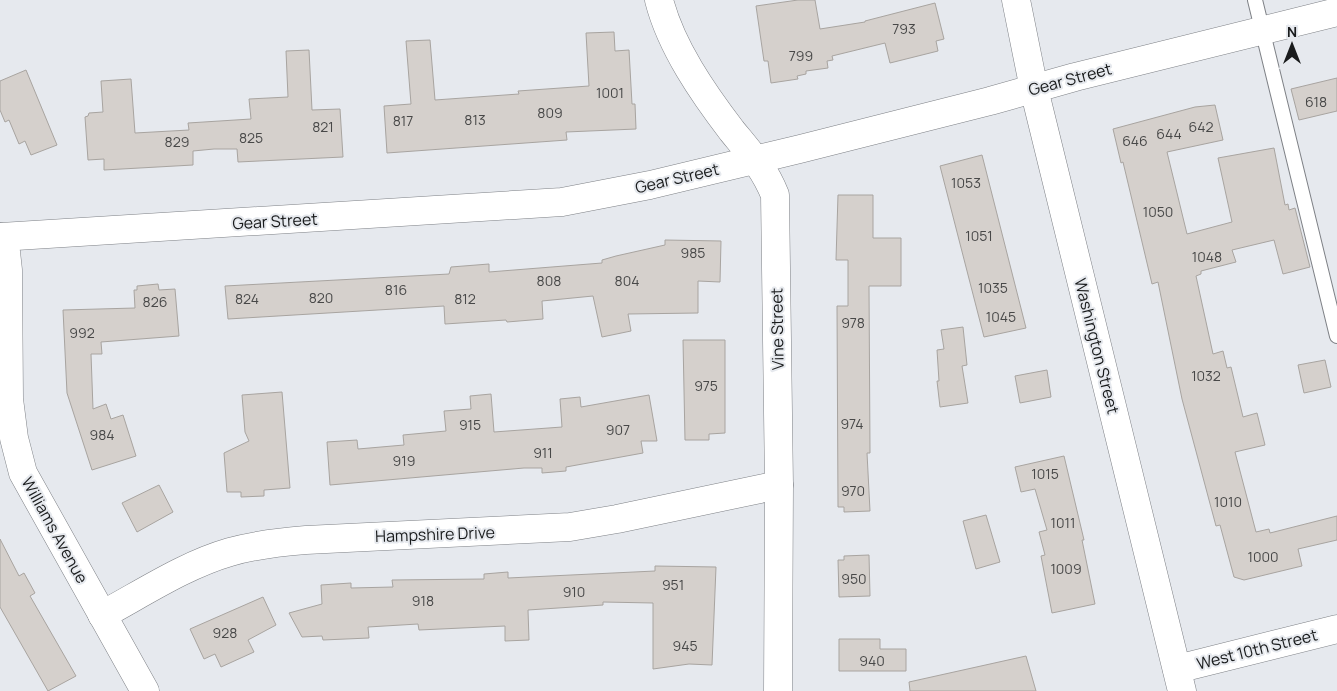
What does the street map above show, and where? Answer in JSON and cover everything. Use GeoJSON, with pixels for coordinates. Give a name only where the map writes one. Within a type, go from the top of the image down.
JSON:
{"type":"FeatureCollection","features":[{"type":"Feature","properties":{"kind":"street","name":"Vine Street"},"geometry":{"type":"LineString","coordinates":[[659,0],[678,46],[701,86],[733,132],[756,158],[775,195],[779,485],[778,691]]}},
{"type":"Feature","properties":{"kind":"street","name":"Washington Street"},"geometry":{"type":"LineString","coordinates":[[1016,0],[1034,89],[1180,680]]}},
{"type":"Feature","properties":{"kind":"street","name":"Gear Street"},"geometry":{"type":"LineString","coordinates":[[0,237],[562,202],[650,185],[1337,12]]}},
{"type":"Feature","properties":{"kind":"street","name":"Williams Avenue"},"geometry":{"type":"LineString","coordinates":[[0,237],[6,252],[8,270],[9,399],[14,438],[23,473],[145,691]]}},
{"type":"Feature","properties":{"kind":"street","name":"Hampshire Drive"},"geometry":{"type":"LineString","coordinates":[[102,614],[194,566],[229,553],[266,544],[306,540],[570,527],[779,485]]}},
{"type":"Feature","properties":{"kind":"street","name":"West 10th Street"},"geometry":{"type":"LineString","coordinates":[[1180,680],[1337,629]]}},
{"type":"Feature","properties":{"kind":"lane"},"geometry":{"type":"LineString","coordinates":[[1255,0],[1337,336]]}},
{"type":"Feature","properties":{"kind":"building"},"geometry":{"type":"Polygon","coordinates":[[[798,0],[815,0],[820,29],[865,22],[935,3],[944,39],[936,41],[938,51],[890,63],[885,43],[832,56],[833,60],[827,61],[828,68],[806,71],[806,74],[797,76],[798,79],[771,83],[768,61],[764,61],[756,6],[798,0]]]}},
{"type":"Feature","properties":{"kind":"building"},"geometry":{"type":"Polygon","coordinates":[[[614,32],[615,51],[629,50],[632,104],[635,104],[636,129],[566,132],[567,140],[387,153],[384,106],[411,104],[406,41],[430,40],[435,100],[519,94],[518,91],[589,86],[586,33],[614,32]]]}},
{"type":"Feature","properties":{"kind":"building"},"geometry":{"type":"Polygon","coordinates":[[[309,50],[312,110],[340,109],[343,157],[238,162],[237,149],[214,149],[193,151],[193,165],[104,170],[104,159],[88,160],[85,117],[89,113],[103,112],[101,81],[131,79],[135,133],[189,130],[188,123],[251,119],[249,99],[288,97],[286,51],[309,50]]]}},
{"type":"Feature","properties":{"kind":"building"},"geometry":{"type":"Polygon","coordinates":[[[26,70],[57,145],[31,155],[25,141],[19,144],[9,120],[5,122],[0,110],[0,81],[26,70]]]}},
{"type":"Feature","properties":{"kind":"building"},"geometry":{"type":"Polygon","coordinates":[[[1337,78],[1337,111],[1299,120],[1291,89],[1337,78]]]}},
{"type":"Feature","properties":{"kind":"building"},"geometry":{"type":"Polygon","coordinates":[[[1215,105],[1223,140],[1167,152],[1187,234],[1232,222],[1218,158],[1274,148],[1285,205],[1288,204],[1289,210],[1295,208],[1310,267],[1283,274],[1274,240],[1232,250],[1236,262],[1201,271],[1201,274],[1196,276],[1213,354],[1223,351],[1227,368],[1231,367],[1243,417],[1257,413],[1265,445],[1235,452],[1256,532],[1269,529],[1270,533],[1337,516],[1337,540],[1298,549],[1302,566],[1244,580],[1234,577],[1220,525],[1216,526],[1182,399],[1158,282],[1152,284],[1123,162],[1121,163],[1113,129],[1195,107],[1215,105]]]}},
{"type":"Feature","properties":{"kind":"building"},"geometry":{"type":"Polygon","coordinates":[[[982,155],[1026,328],[984,337],[940,166],[982,155]]]}},
{"type":"Feature","properties":{"kind":"building"},"geometry":{"type":"Polygon","coordinates":[[[838,195],[873,195],[873,238],[901,238],[901,286],[869,286],[870,453],[867,453],[870,511],[844,512],[844,507],[838,507],[837,306],[848,306],[848,260],[836,260],[838,195]]]}},
{"type":"Feature","properties":{"kind":"building"},"geometry":{"type":"Polygon","coordinates":[[[665,240],[721,241],[720,282],[698,281],[698,313],[628,314],[631,331],[602,337],[593,296],[542,301],[543,319],[507,322],[506,320],[445,324],[444,306],[228,319],[225,286],[449,274],[451,267],[489,264],[489,272],[602,263],[602,260],[616,256],[665,245],[665,240]]]}},
{"type":"Feature","properties":{"kind":"building"},"geometry":{"type":"Polygon","coordinates":[[[158,284],[159,290],[175,289],[179,336],[101,342],[102,354],[91,354],[93,409],[106,404],[111,419],[123,415],[136,456],[92,470],[67,393],[63,310],[135,308],[134,290],[137,290],[137,286],[158,284]]]}},
{"type":"Feature","properties":{"kind":"building"},"geometry":{"type":"Polygon","coordinates":[[[963,327],[967,365],[962,366],[968,403],[940,407],[937,381],[939,381],[937,350],[944,349],[941,330],[963,327]]]}},
{"type":"Feature","properties":{"kind":"building"},"geometry":{"type":"Polygon","coordinates":[[[683,340],[725,340],[725,433],[709,434],[709,440],[685,440],[683,340]]]}},
{"type":"Feature","properties":{"kind":"building"},"geometry":{"type":"Polygon","coordinates":[[[1325,360],[1331,387],[1304,393],[1298,365],[1325,360]]]}},
{"type":"Feature","properties":{"kind":"building"},"geometry":{"type":"Polygon","coordinates":[[[1047,370],[1051,397],[1020,403],[1015,376],[1047,370]]]}},
{"type":"Feature","properties":{"kind":"building"},"geometry":{"type":"Polygon","coordinates":[[[282,392],[290,488],[264,490],[264,496],[241,497],[241,492],[227,492],[224,453],[249,441],[245,432],[242,395],[282,392]]]}},
{"type":"Feature","properties":{"kind":"building"},"geometry":{"type":"Polygon","coordinates":[[[491,394],[494,432],[562,427],[560,399],[580,397],[581,407],[649,395],[657,441],[641,441],[643,453],[566,467],[566,471],[542,473],[542,468],[524,468],[330,485],[327,442],[357,440],[358,449],[404,445],[403,435],[446,431],[444,411],[471,409],[470,396],[491,394]]]}},
{"type":"Feature","properties":{"kind":"building"},"geometry":{"type":"Polygon","coordinates":[[[1064,456],[1084,540],[1082,540],[1095,604],[1052,613],[1041,556],[1045,555],[1039,532],[1047,530],[1035,489],[1021,492],[1015,467],[1064,456]]]}},
{"type":"Feature","properties":{"kind":"building"},"geometry":{"type":"Polygon","coordinates":[[[159,485],[173,512],[137,532],[122,503],[159,485]]]}},
{"type":"Feature","properties":{"kind":"building"},"geometry":{"type":"Polygon","coordinates":[[[986,515],[1000,562],[976,569],[963,521],[986,515]]]}},
{"type":"Feature","properties":{"kind":"building"},"geometry":{"type":"Polygon","coordinates":[[[0,539],[19,576],[24,573],[35,593],[30,596],[76,676],[48,691],[0,607],[0,539]]]}},
{"type":"Feature","properties":{"kind":"building"},"geometry":{"type":"Polygon","coordinates":[[[869,555],[870,596],[839,597],[838,560],[844,560],[844,556],[869,555]]]}},
{"type":"Feature","properties":{"kind":"building"},"geometry":{"type":"Polygon","coordinates":[[[655,566],[716,567],[712,665],[689,664],[653,669],[653,603],[603,602],[603,605],[528,610],[529,640],[505,641],[505,626],[419,630],[418,624],[368,627],[369,638],[323,640],[322,636],[302,637],[289,613],[322,604],[321,585],[351,583],[351,588],[393,587],[392,580],[484,579],[484,574],[508,572],[508,578],[655,571],[655,566]]]}},
{"type":"Feature","properties":{"kind":"building"},"geometry":{"type":"Polygon","coordinates":[[[263,597],[276,625],[248,640],[254,652],[221,667],[215,654],[204,659],[190,629],[263,597]]]}},
{"type":"Feature","properties":{"kind":"building"},"geometry":{"type":"Polygon","coordinates":[[[839,639],[880,639],[880,649],[906,649],[906,671],[839,671],[839,639]]]}},
{"type":"Feature","properties":{"kind":"building"},"geometry":{"type":"Polygon","coordinates":[[[1026,656],[1036,691],[910,691],[909,682],[1026,656]]]}}]}
